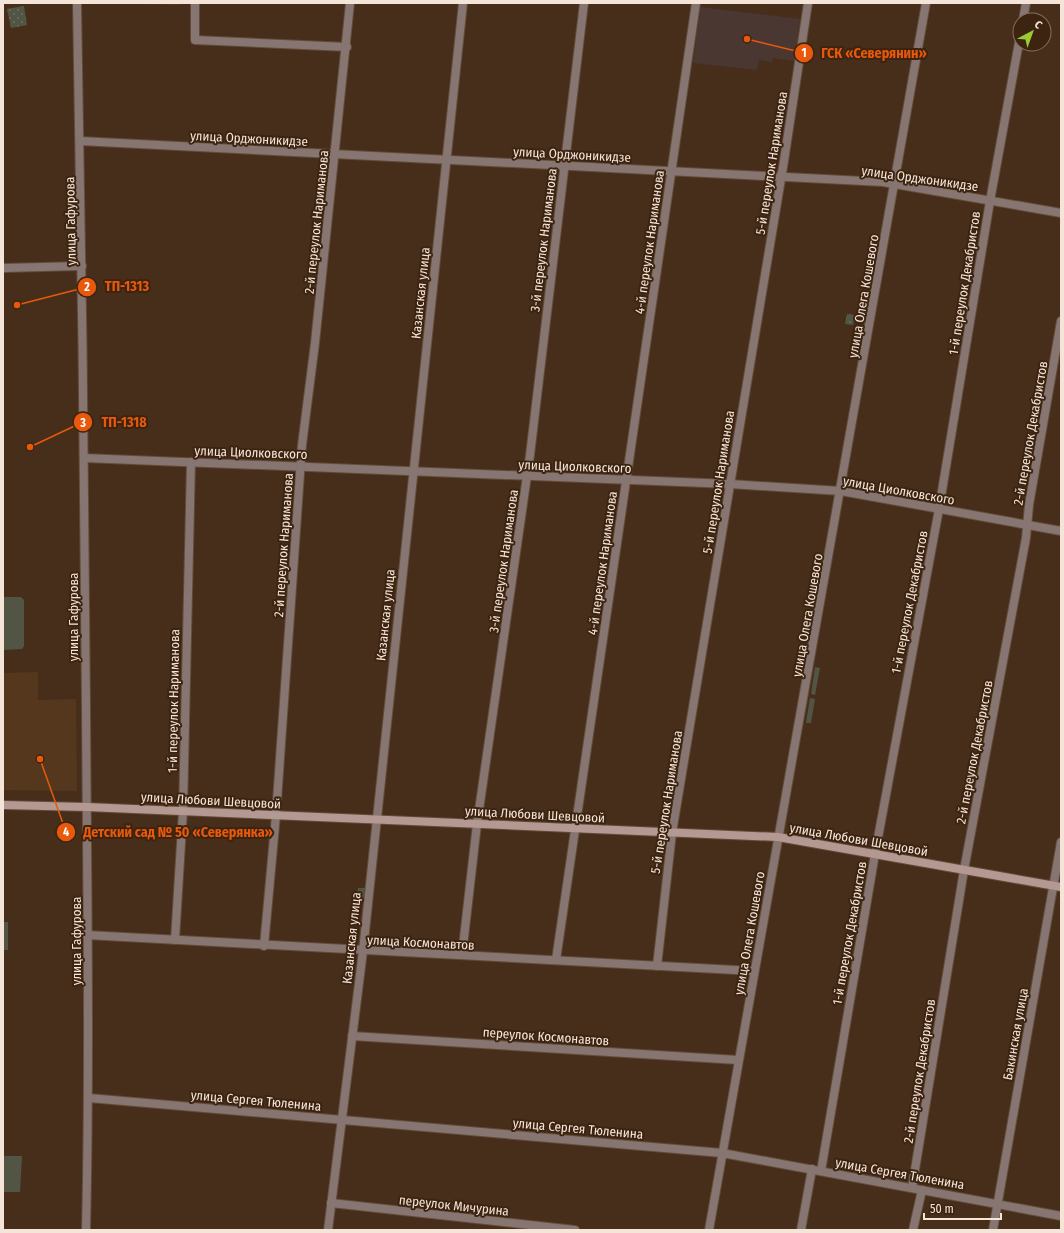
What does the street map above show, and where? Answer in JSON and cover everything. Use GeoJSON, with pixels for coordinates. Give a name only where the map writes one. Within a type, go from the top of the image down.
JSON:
{"type":"FeatureCollection","features":[{"type":"Feature","properties":{"kind":"street","name":"улица Гафурова"},"geometry":{"type":"LineString","coordinates":[[77,3],[82,266],[87,807],[89,1098],[86,1230]]}},
{"type":"Feature","properties":{"kind":"street"},"geometry":{"type":"LineString","coordinates":[[195,3],[195,40],[346,47]]}},
{"type":"Feature","properties":{"kind":"street","name":"2-й переулок Нариманова"},"geometry":{"type":"LineString","coordinates":[[264,946],[276,815],[301,466],[350,3]]}},
{"type":"Feature","properties":{"kind":"street","name":"Казанская улица"},"geometry":{"type":"LineString","coordinates":[[328,1230],[363,951],[463,3]]}},
{"type":"Feature","properties":{"kind":"street","name":"3-й переулок Нариманова"},"geometry":{"type":"LineString","coordinates":[[462,955],[477,824],[527,476],[584,3]]}},
{"type":"Feature","properties":{"kind":"street","name":"4-й переулок Нариманова"},"geometry":{"type":"LineString","coordinates":[[556,960],[696,3]]}},
{"type":"Feature","properties":{"kind":"street","name":"5-й переулок Нариманова"},"geometry":{"type":"LineString","coordinates":[[657,966],[672,832],[782,176],[808,3]]}},
{"type":"Feature","properties":{"kind":"street","name":"улица Олега Кошевого"},"geometry":{"type":"LineString","coordinates":[[709,1230],[738,1060],[841,491],[926,3]]}},
{"type":"Feature","properties":{"kind":"street","name":"1-й переулок Декабристов"},"geometry":{"type":"LineString","coordinates":[[821,1171],[875,854],[939,509],[990,201],[1017,52]]}},
{"type":"Feature","properties":{"kind":"street","name":"улица Орджоникидзе"},"geometry":{"type":"LineString","coordinates":[[80,141],[671,170],[894,184],[1061,213]]}},
{"type":"Feature","properties":{"kind":"street"},"geometry":{"type":"LineString","coordinates":[[3,268],[82,266]]}},
{"type":"Feature","properties":{"kind":"street","name":"2-й переулок Декабристов"},"geometry":{"type":"LineString","coordinates":[[912,1188],[964,870],[1027,525],[1061,321]]}},
{"type":"Feature","properties":{"kind":"street","name":"улица Циолковского"},"geometry":{"type":"LineString","coordinates":[[84,458],[730,484],[841,491],[1061,531]]}},
{"type":"Feature","properties":{"kind":"street","name":"1-й переулок Нариманова"},"geometry":{"type":"LineString","coordinates":[[175,940],[183,811],[192,462]]}},
{"type":"Feature","properties":{"kind":"street","name":"улица Любови Шевцовой"},"geometry":{"type":"LineString","coordinates":[[3,805],[87,807],[778,837],[1057,886]]}},
{"type":"Feature","properties":{"kind":"street","name":"Бакинская улица"},"geometry":{"type":"LineString","coordinates":[[993,1230],[1057,886],[1061,842]]}},
{"type":"Feature","properties":{"kind":"street","name":"улица Космонавтов"},"geometry":{"type":"LineString","coordinates":[[87,935],[264,946],[754,971]]}},
{"type":"Feature","properties":{"kind":"street","name":"переулок Космонавтов"},"geometry":{"type":"LineString","coordinates":[[352,1036],[738,1060]]}},
{"type":"Feature","properties":{"kind":"street","name":"улица Сергея Тюленина"},"geometry":{"type":"LineString","coordinates":[[89,1098],[722,1153],[1061,1216]]}},
{"type":"Feature","properties":{"kind":"street"},"geometry":{"type":"LineString","coordinates":[[801,1230],[812,1169]]}},
{"type":"Feature","properties":{"kind":"street"},"geometry":{"type":"LineString","coordinates":[[913,1230],[922,1190]]}},
{"type":"Feature","properties":{"kind":"street","name":"переулок Мичурина"},"geometry":{"type":"LineString","coordinates":[[331,1203],[575,1230]]}},
{"type":"Feature","properties":{"kind":"shaded area"},"geometry":{"type":"Polygon","coordinates":[[[87,3],[181,3],[181,5],[87,3]]]}},
{"type":"Feature","properties":{"kind":"shaded area"},"geometry":{"type":"Polygon","coordinates":[[[700,7],[800,19],[794,61],[773,58],[772,62],[759,60],[757,70],[693,63],[700,7]]]}},
{"type":"Feature","properties":{"kind":"shaded area"},"geometry":{"type":"Polygon","coordinates":[[[38,672],[38,700],[76,699],[77,791],[3,790],[3,673],[38,672]]]}},
{"type":"Feature","properties":{"kind":"green space"},"geometry":{"type":"Polygon","coordinates":[[[24,6],[27,25],[11,28],[7,9],[24,6]]]}},
{"type":"Feature","properties":{"kind":"green space"},"geometry":{"type":"Polygon","coordinates":[[[847,314],[855,315],[853,325],[845,324],[847,314]]]}},
{"type":"Feature","properties":{"kind":"green space"},"geometry":{"type":"Polygon","coordinates":[[[3,597],[21,597],[24,600],[24,646],[22,649],[3,650],[3,597]]]}},
{"type":"Feature","properties":{"kind":"green space"},"geometry":{"type":"Polygon","coordinates":[[[815,667],[820,668],[815,695],[811,694],[815,667]]]}},
{"type":"Feature","properties":{"kind":"green space"},"geometry":{"type":"Polygon","coordinates":[[[810,698],[815,699],[811,723],[806,723],[810,698]]]}},
{"type":"Feature","properties":{"kind":"green space"},"geometry":{"type":"Polygon","coordinates":[[[358,888],[365,888],[363,900],[357,899],[358,888]]]}},
{"type":"Feature","properties":{"kind":"green space"},"geometry":{"type":"Polygon","coordinates":[[[3,922],[8,922],[8,950],[3,950],[3,922]]]}},
{"type":"Feature","properties":{"kind":"green space"},"geometry":{"type":"Polygon","coordinates":[[[3,1156],[22,1156],[20,1192],[3,1192],[3,1156]]]}},
{"type":"Feature","properties":{"kind":"place","name":"ГСК «Северянин»"},"geometry":{"type":"Point","coordinates":[747,39]}},
{"type":"Feature","properties":{"kind":"place","name":"ТП-1313"},"geometry":{"type":"Point","coordinates":[17,305]}},
{"type":"Feature","properties":{"kind":"place","name":"ТП-1318"},"geometry":{"type":"Point","coordinates":[30,447]}},
{"type":"Feature","properties":{"kind":"place","name":"Детский сад № 50 «Северянка»"},"geometry":{"type":"Point","coordinates":[40,759]}}]}
